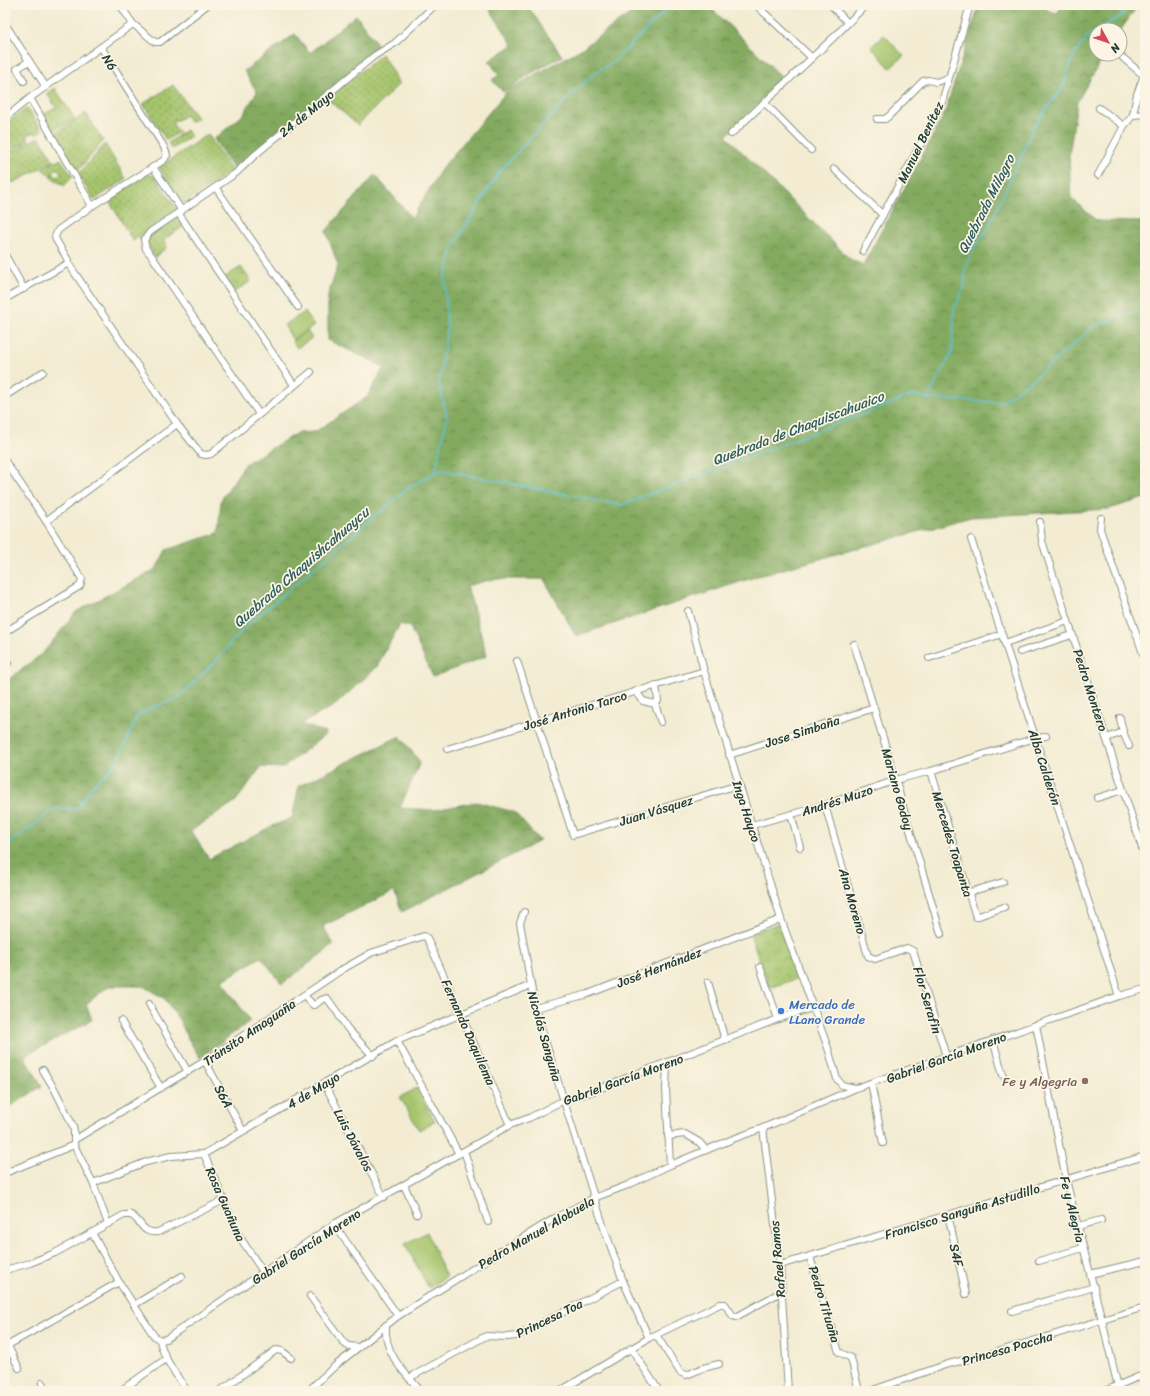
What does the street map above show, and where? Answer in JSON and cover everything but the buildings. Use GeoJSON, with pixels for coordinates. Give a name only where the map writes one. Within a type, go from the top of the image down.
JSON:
{"type":"FeatureCollection","features":[{"type":"Feature","properties":{"kind":"street"},"geometry":{"type":"LineString","coordinates":[[120,5],[133,24],[155,42],[160,42],[207,5]]}},
{"type":"Feature","properties":{"kind":"street","name":"24 de Mayo"},"geometry":{"type":"LineString","coordinates":[[259,414],[146,249],[144,240],[148,235],[236,173],[255,155],[374,56],[395,43],[435,5]]}},
{"type":"Feature","properties":{"kind":"street"},"geometry":{"type":"LineString","coordinates":[[756,5],[812,58]]}},
{"type":"Feature","properties":{"kind":"street"},"geometry":{"type":"LineString","coordinates":[[831,5],[848,23]]}},
{"type":"Feature","properties":{"kind":"street"},"geometry":{"type":"LineString","coordinates":[[731,134],[866,5]]}},
{"type":"Feature","properties":{"kind":"street","name":"Manuel Benítez"},"geometry":{"type":"LineString","coordinates":[[863,251],[930,129],[942,102],[970,5]]}},
{"type":"Feature","properties":{"kind":"street"},"geometry":{"type":"LineString","coordinates":[[5,24],[46,87]]}},
{"type":"Feature","properties":{"kind":"street"},"geometry":{"type":"LineString","coordinates":[[101,47],[133,24]]}},
{"type":"Feature","properties":{"kind":"street","name":"N6"},"geometry":{"type":"LineString","coordinates":[[5,118],[30,98],[101,47],[167,153],[166,157],[153,167]]}},
{"type":"Feature","properties":{"kind":"street"},"geometry":{"type":"LineString","coordinates":[[24,81],[17,69],[29,61]]}},
{"type":"Feature","properties":{"kind":"street"},"geometry":{"type":"LineString","coordinates":[[1098,175],[1124,126],[1133,115],[1137,94],[1144,78],[1143,75],[1128,62]]}},
{"type":"Feature","properties":{"kind":"street"},"geometry":{"type":"LineString","coordinates":[[877,119],[885,119],[889,116],[923,81],[929,80],[936,82],[948,78]]}},
{"type":"Feature","properties":{"kind":"street"},"geometry":{"type":"LineString","coordinates":[[30,98],[92,206]]}},
{"type":"Feature","properties":{"kind":"street"},"geometry":{"type":"LineString","coordinates":[[765,103],[811,150]]}},
{"type":"Feature","properties":{"kind":"street"},"geometry":{"type":"LineString","coordinates":[[1099,108],[1124,126]]}},
{"type":"Feature","properties":{"kind":"street"},"geometry":{"type":"LineString","coordinates":[[1133,115],[1145,114]]}},
{"type":"Feature","properties":{"kind":"street"},"geometry":{"type":"LineString","coordinates":[[294,385],[178,214],[153,167],[92,206],[58,230],[56,233],[56,240],[68,263],[177,424],[201,454],[211,454],[311,372]]}},
{"type":"Feature","properties":{"kind":"street"},"geometry":{"type":"LineString","coordinates":[[834,169],[883,215]]}},
{"type":"Feature","properties":{"kind":"street"},"geometry":{"type":"LineString","coordinates":[[216,188],[298,307]]}},
{"type":"Feature","properties":{"kind":"street"},"geometry":{"type":"LineString","coordinates":[[5,255],[24,289]]}},
{"type":"Feature","properties":{"kind":"street"},"geometry":{"type":"LineString","coordinates":[[5,299],[68,263]]}},
{"type":"Feature","properties":{"kind":"street"},"geometry":{"type":"LineString","coordinates":[[5,396],[43,372]]}},
{"type":"Feature","properties":{"kind":"street"},"geometry":{"type":"LineString","coordinates":[[46,521],[177,424]]}},
{"type":"Feature","properties":{"kind":"street"},"geometry":{"type":"LineString","coordinates":[[5,461],[46,521],[80,575],[81,583],[80,586],[5,632]]}},
{"type":"Feature","properties":{"kind":"street"},"geometry":{"type":"LineString","coordinates":[[1101,518],[1100,530],[1145,659]]}},
{"type":"Feature","properties":{"kind":"street","name":"Pedro Montero"},"geometry":{"type":"LineString","coordinates":[[1040,522],[1042,541],[1145,857]]}},
{"type":"Feature","properties":{"kind":"street","name":"Alba Calderón"},"geometry":{"type":"LineString","coordinates":[[971,539],[1119,996]]}},
{"type":"Feature","properties":{"kind":"street","name":"Inga Hayco"},"geometry":{"type":"LineString","coordinates":[[688,612],[738,785],[781,919],[812,1008]]}},
{"type":"Feature","properties":{"kind":"street"},"geometry":{"type":"LineString","coordinates":[[1005,643],[1068,621]]}},
{"type":"Feature","properties":{"kind":"street"},"geometry":{"type":"LineString","coordinates":[[928,658],[1002,634]]}},
{"type":"Feature","properties":{"kind":"street"},"geometry":{"type":"LineString","coordinates":[[1020,652],[1072,634]]}},
{"type":"Feature","properties":{"kind":"street","name":"Mariano Godoy"},"geometry":{"type":"LineString","coordinates":[[854,644],[941,934]]}},
{"type":"Feature","properties":{"kind":"street"},"geometry":{"type":"LineString","coordinates":[[517,661],[537,722]]}},
{"type":"Feature","properties":{"kind":"street","name":"José Antonio Tarco"},"geometry":{"type":"LineString","coordinates":[[447,749],[704,671]]}},
{"type":"Feature","properties":{"kind":"street"},"geometry":{"type":"LineString","coordinates":[[655,704],[658,701],[656,685]]}},
{"type":"Feature","properties":{"kind":"street"},"geometry":{"type":"LineString","coordinates":[[636,691],[643,701],[655,704],[660,714],[661,722]]}},
{"type":"Feature","properties":{"kind":"street","name":"Jose Simbaña"},"geometry":{"type":"LineString","coordinates":[[729,755],[874,708]]}},
{"type":"Feature","properties":{"kind":"street"},"geometry":{"type":"LineString","coordinates":[[1120,718],[1128,746]]}},
{"type":"Feature","properties":{"kind":"street","name":"Juan Vásquez"},"geometry":{"type":"LineString","coordinates":[[537,722],[573,835],[738,785]]}},
{"type":"Feature","properties":{"kind":"street"},"geometry":{"type":"LineString","coordinates":[[1107,738],[1123,732]]}},
{"type":"Feature","properties":{"kind":"street","name":"Andrés Muzo"},"geometry":{"type":"LineString","coordinates":[[752,826],[825,805],[896,780],[931,771],[1046,736]]}},
{"type":"Feature","properties":{"kind":"street","name":"Mercedes Toapanta"},"geometry":{"type":"LineString","coordinates":[[931,771],[967,893],[976,917],[1004,907]]}},
{"type":"Feature","properties":{"kind":"street"},"geometry":{"type":"LineString","coordinates":[[1097,798],[1123,790]]}},
{"type":"Feature","properties":{"kind":"street","name":"Ana Moreno"},"geometry":{"type":"LineString","coordinates":[[825,805],[868,956],[875,959],[907,948]]}},
{"type":"Feature","properties":{"kind":"street"},"geometry":{"type":"LineString","coordinates":[[791,814],[800,847]]}},
{"type":"Feature","properties":{"kind":"street"},"geometry":{"type":"LineString","coordinates":[[967,893],[1003,882]]}},
{"type":"Feature","properties":{"kind":"street","name":"Nicolás Sanguña"},"geometry":{"type":"LineString","coordinates":[[524,912],[520,923],[535,1008],[594,1198],[623,1281],[649,1338]]}},
{"type":"Feature","properties":{"kind":"street","name":"José Hernández"},"geometry":{"type":"LineString","coordinates":[[535,1008],[588,994],[781,919]]}},
{"type":"Feature","properties":{"kind":"street","name":"Tránsito Amaguaña"},"geometry":{"type":"LineString","coordinates":[[5,1172],[74,1143],[206,1061],[304,996],[343,968],[370,953],[424,936],[427,938]]}},
{"type":"Feature","properties":{"kind":"street","name":"Fernando Daquilema"},"geometry":{"type":"LineString","coordinates":[[427,938],[510,1126]]}},
{"type":"Feature","properties":{"kind":"street","name":"Flor Serafin"},"geometry":{"type":"LineString","coordinates":[[907,948],[913,950],[946,1056]]}},
{"type":"Feature","properties":{"kind":"street"},"geometry":{"type":"LineString","coordinates":[[760,967],[778,1019]]}},
{"type":"Feature","properties":{"kind":"street"},"geometry":{"type":"LineString","coordinates":[[708,982],[725,1040]]}},
{"type":"Feature","properties":{"kind":"street","name":"4 de Mayo"},"geometry":{"type":"LineString","coordinates":[[93,1183],[146,1162],[171,1156],[204,1154],[397,1041],[531,985]]}},
{"type":"Feature","properties":{"kind":"street","name":"Gabriel García Moreno"},"geometry":{"type":"LineString","coordinates":[[856,1088],[1119,996],[1145,989]]}},
{"type":"Feature","properties":{"kind":"street"},"geometry":{"type":"LineString","coordinates":[[304,996],[313,1005],[327,998],[347,1028],[373,1056]]}},
{"type":"Feature","properties":{"kind":"street"},"geometry":{"type":"LineString","coordinates":[[149,1004],[188,1072]]}},
{"type":"Feature","properties":{"kind":"street"},"geometry":{"type":"LineString","coordinates":[[812,1008],[828,1048],[839,1083],[856,1088]]}},
{"type":"Feature","properties":{"kind":"street","name":"Gabriel García Moreno"},"geometry":{"type":"LineString","coordinates":[[160,1340],[171,1337],[334,1224],[510,1126],[564,1100],[588,1093],[778,1019],[812,1008]]}},
{"type":"Feature","properties":{"kind":"street"},"geometry":{"type":"LineString","coordinates":[[121,1021],[161,1088]]}},
{"type":"Feature","properties":{"kind":"street","name":"Fe y Alegria"},"geometry":{"type":"LineString","coordinates":[[1036,1025],[1066,1180],[1094,1287],[1118,1388]]}},
{"type":"Feature","properties":{"kind":"street"},"geometry":{"type":"LineString","coordinates":[[993,1040],[1003,1075]]}},
{"type":"Feature","properties":{"kind":"street"},"geometry":{"type":"LineString","coordinates":[[397,1041],[461,1153],[488,1222]]}},
{"type":"Feature","properties":{"kind":"street","name":"S6A"},"geometry":{"type":"LineString","coordinates":[[206,1061],[243,1131]]}},
{"type":"Feature","properties":{"kind":"street"},"geometry":{"type":"LineString","coordinates":[[667,1063],[666,1089],[670,1165]]}},
{"type":"Feature","properties":{"kind":"street"},"geometry":{"type":"LineString","coordinates":[[43,1070],[55,1090],[72,1126],[74,1143],[93,1183],[108,1224]]}},
{"type":"Feature","properties":{"kind":"street","name":"Luis Dávalos"},"geometry":{"type":"LineString","coordinates":[[324,1083],[384,1197]]}},
{"type":"Feature","properties":{"kind":"street"},"geometry":{"type":"LineString","coordinates":[[871,1083],[883,1143]]}},
{"type":"Feature","properties":{"kind":"street","name":"Pedro Manuel Alobuela"},"geometry":{"type":"LineString","coordinates":[[308,1391],[398,1316],[555,1218],[594,1198],[628,1185],[670,1165],[763,1128],[856,1088]]}},
{"type":"Feature","properties":{"kind":"street","name":"Rafael Ramos"},"geometry":{"type":"LineString","coordinates":[[763,1128],[780,1265],[788,1391]]}},
{"type":"Feature","properties":{"kind":"street"},"geometry":{"type":"LineString","coordinates":[[668,1136],[685,1134],[699,1142],[706,1150]]}},
{"type":"Feature","properties":{"kind":"street","name":"Rosa Guañuna"},"geometry":{"type":"LineString","coordinates":[[204,1154],[239,1236],[264,1273]]}},
{"type":"Feature","properties":{"kind":"street","name":"Francisco Sanguña Astudillo"},"geometry":{"type":"LineString","coordinates":[[780,1265],[1145,1156]]}},
{"type":"Feature","properties":{"kind":"street"},"geometry":{"type":"LineString","coordinates":[[404,1185],[417,1214]]}},
{"type":"Feature","properties":{"kind":"street"},"geometry":{"type":"LineString","coordinates":[[5,1270],[30,1263],[55,1253],[124,1215],[131,1215],[137,1218],[147,1231],[151,1233],[158,1232],[224,1200]]}},
{"type":"Feature","properties":{"kind":"street","name":"S4F"},"geometry":{"type":"LineString","coordinates":[[948,1215],[966,1294]]}},
{"type":"Feature","properties":{"kind":"street"},"geometry":{"type":"LineString","coordinates":[[1078,1226],[1101,1220]]}},
{"type":"Feature","properties":{"kind":"street"},"geometry":{"type":"LineString","coordinates":[[334,1224],[398,1316]]}},
{"type":"Feature","properties":{"kind":"street"},"geometry":{"type":"LineString","coordinates":[[92,1233],[119,1282],[154,1336],[160,1340],[161,1349],[166,1360],[187,1391]]}},
{"type":"Feature","properties":{"kind":"street"},"geometry":{"type":"LineString","coordinates":[[1039,1261],[1083,1248]]}},
{"type":"Feature","properties":{"kind":"street","name":"Pedro Tituaña"},"geometry":{"type":"LineString","coordinates":[[810,1256],[839,1352],[851,1358],[859,1391]]}},
{"type":"Feature","properties":{"kind":"street"},"geometry":{"type":"LineString","coordinates":[[1090,1274],[1145,1261]]}},
{"type":"Feature","properties":{"kind":"street"},"geometry":{"type":"LineString","coordinates":[[134,1305],[182,1276]]}},
{"type":"Feature","properties":{"kind":"street","name":"Princesa Toa"},"geometry":{"type":"LineString","coordinates":[[409,1378],[486,1336],[517,1336],[623,1281]]}},
{"type":"Feature","properties":{"kind":"street"},"geometry":{"type":"LineString","coordinates":[[19,1368],[6,1346],[119,1282]]}},
{"type":"Feature","properties":{"kind":"street"},"geometry":{"type":"LineString","coordinates":[[1012,1310],[1094,1287]]}},
{"type":"Feature","properties":{"kind":"street"},"geometry":{"type":"LineString","coordinates":[[560,1391],[649,1338],[720,1304],[725,1304],[733,1316],[738,1316],[781,1292]]}},
{"type":"Feature","properties":{"kind":"street"},"geometry":{"type":"LineString","coordinates":[[310,1296],[344,1343],[348,1346],[359,1347]]}},
{"type":"Feature","properties":{"kind":"street","name":"Princesa Paccha"},"geometry":{"type":"LineString","coordinates":[[870,1391],[948,1364],[990,1354],[1145,1307]]}},
{"type":"Feature","properties":{"kind":"street"},"geometry":{"type":"LineString","coordinates":[[386,1325],[386,1341],[398,1364],[421,1391]]}},
{"type":"Feature","properties":{"kind":"street"},"geometry":{"type":"LineString","coordinates":[[656,1335],[680,1372],[686,1375],[703,1368],[719,1364]]}},
{"type":"Feature","properties":{"kind":"street"},"geometry":{"type":"LineString","coordinates":[[631,1348],[659,1391]]}},
{"type":"Feature","properties":{"kind":"street"},"geometry":{"type":"LineString","coordinates":[[220,1391],[276,1350],[282,1351],[291,1358]]}},
{"type":"Feature","properties":{"kind":"street"},"geometry":{"type":"LineString","coordinates":[[120,1391],[166,1360]]}},
{"type":"Feature","properties":{"kind":"street"},"geometry":{"type":"LineString","coordinates":[[1105,1391],[1118,1388],[1145,1374]]}},
{"type":"Feature","properties":{"kind":"street"},"geometry":{"type":"LineString","coordinates":[[42,1383],[47,1391]]}},
{"type":"Feature","properties":{"kind":"green space"},"geometry":{"type":"Polygon","coordinates":[[[487,5],[527,5],[562,56],[530,74],[503,92],[492,80],[499,75],[489,61],[513,45],[487,5]]]}},
{"type":"Feature","properties":{"kind":"green space"},"geometry":{"type":"Polygon","coordinates":[[[642,5],[708,5],[784,79],[726,136],[850,259],[863,265],[944,115],[979,5],[1039,5],[1056,14],[1063,5],[1138,5],[1126,22],[1088,22],[1088,62],[1100,62],[1077,102],[1069,156],[1071,198],[1097,221],[1145,221],[1145,498],[1109,509],[971,517],[758,576],[576,636],[544,579],[493,579],[467,586],[487,656],[433,677],[410,627],[400,624],[376,668],[334,706],[301,724],[327,733],[283,768],[261,767],[236,801],[191,831],[209,859],[270,827],[292,818],[299,786],[400,736],[420,762],[400,808],[434,810],[477,802],[514,812],[540,841],[402,912],[394,891],[323,926],[333,945],[282,984],[261,957],[222,981],[250,1021],[200,1058],[187,1037],[181,1023],[165,999],[143,986],[109,986],[86,1004],[92,1020],[24,1056],[42,1086],[5,1110],[5,682],[43,653],[76,612],[156,569],[166,550],[218,533],[221,500],[245,464],[297,433],[315,432],[367,397],[384,367],[328,340],[328,295],[338,265],[326,231],[375,175],[412,218],[442,168],[508,90],[581,49],[642,5]]]}},
{"type":"Feature","properties":{"kind":"green space"},"geometry":{"type":"Polygon","coordinates":[[[356,15],[380,48],[234,170],[214,139],[243,115],[257,92],[244,71],[295,34],[310,53],[356,15]]]}},
{"type":"Feature","properties":{"kind":"green space"},"geometry":{"type":"Polygon","coordinates":[[[884,35],[904,56],[890,68],[871,47],[884,35]]]}},
{"type":"Feature","properties":{"kind":"green space"},"geometry":{"type":"Polygon","coordinates":[[[382,54],[399,84],[358,125],[327,99],[382,54]]]}},
{"type":"Feature","properties":{"kind":"green space"},"geometry":{"type":"Polygon","coordinates":[[[173,85],[197,118],[190,122],[186,115],[172,123],[179,132],[166,140],[143,104],[173,85]]]}},
{"type":"Feature","properties":{"kind":"green space"},"geometry":{"type":"Polygon","coordinates":[[[55,88],[75,119],[52,131],[42,115],[56,108],[47,93],[55,88]]]}},
{"type":"Feature","properties":{"kind":"green space"},"geometry":{"type":"Polygon","coordinates":[[[27,108],[42,130],[35,135],[33,132],[27,135],[29,140],[5,153],[5,124],[27,108]]]}},
{"type":"Feature","properties":{"kind":"green space"},"geometry":{"type":"Polygon","coordinates":[[[86,113],[103,141],[77,172],[54,134],[86,113]]]}},
{"type":"Feature","properties":{"kind":"green space"},"geometry":{"type":"Polygon","coordinates":[[[186,130],[191,136],[172,149],[168,143],[186,130]]]}},
{"type":"Feature","properties":{"kind":"green space"},"geometry":{"type":"Polygon","coordinates":[[[208,134],[232,172],[184,204],[159,167],[208,134]]]}},
{"type":"Feature","properties":{"kind":"green space"},"geometry":{"type":"Polygon","coordinates":[[[39,137],[54,161],[13,183],[5,170],[5,155],[39,137]]]}},
{"type":"Feature","properties":{"kind":"green space"},"geometry":{"type":"Polygon","coordinates":[[[105,144],[126,179],[94,200],[78,175],[105,144]]]}},
{"type":"Feature","properties":{"kind":"green space"},"geometry":{"type":"Polygon","coordinates":[[[61,159],[73,177],[64,186],[50,176],[53,173],[57,177],[61,173],[58,168],[50,175],[42,169],[61,159]]]}},
{"type":"Feature","properties":{"kind":"green space"},"geometry":{"type":"Polygon","coordinates":[[[147,175],[152,175],[155,177],[177,209],[133,241],[108,199],[147,175]]]}},
{"type":"Feature","properties":{"kind":"green space"},"geometry":{"type":"Polygon","coordinates":[[[177,217],[184,226],[163,240],[166,243],[166,248],[155,257],[146,242],[153,233],[177,217]]]}},
{"type":"Feature","properties":{"kind":"green space"},"geometry":{"type":"Polygon","coordinates":[[[241,267],[251,281],[235,292],[225,277],[241,267]]]}},
{"type":"Feature","properties":{"kind":"green space"},"geometry":{"type":"Polygon","coordinates":[[[305,312],[314,326],[293,340],[284,325],[305,312]]]}},
{"type":"Feature","properties":{"kind":"green space"},"geometry":{"type":"Polygon","coordinates":[[[307,331],[312,338],[297,348],[292,341],[307,331]]]}},
{"type":"Feature","properties":{"kind":"green space"},"geometry":{"type":"Polygon","coordinates":[[[779,923],[799,978],[770,988],[750,934],[779,923]]]}},
{"type":"Feature","properties":{"kind":"green space"},"geometry":{"type":"Polygon","coordinates":[[[417,1088],[435,1121],[419,1130],[400,1097],[417,1088]]]}},
{"type":"Feature","properties":{"kind":"green space"},"geometry":{"type":"Polygon","coordinates":[[[427,1232],[446,1277],[429,1288],[405,1244],[427,1232]]]}},
{"type":"Feature","properties":{"kind":"waterway"},"geometry":{"type":"LineString","coordinates":[[435,472],[447,417],[439,383],[447,327],[445,278],[453,247],[499,172],[571,95],[596,72],[613,62],[671,5]]}},
{"type":"Feature","properties":{"kind":"waterway","name":"Quebrada Milagro"},"geometry":{"type":"LineString","coordinates":[[1111,22],[1122,15],[1130,5]]}},
{"type":"Feature","properties":{"kind":"waterway","name":"Quebrada Milagro"},"geometry":{"type":"LineString","coordinates":[[928,398],[952,353],[954,309],[964,288],[965,269],[973,249],[988,228],[1036,123],[1062,88],[1074,55],[1088,36]]}},
{"type":"Feature","properties":{"kind":"waterway","name":"Quebrada de Chaquiscahuaico"},"geometry":{"type":"LineString","coordinates":[[5,853],[6,846],[56,808],[77,809],[91,787],[112,767],[122,752],[137,716],[153,707],[177,699],[217,660],[244,628],[407,489],[435,472],[441,470],[621,505],[913,395],[928,399],[1002,402],[1033,379],[1096,325],[1145,309]]}},
{"type":"Feature","properties":{"kind":"place","name":"Mercado de LLano Grande"},"geometry":{"type":"Point","coordinates":[781,1011]}},
{"type":"Feature","properties":{"kind":"place","name":"Fe y Algegria"},"geometry":{"type":"Point","coordinates":[1085,1081]}},
{"type":"Feature","properties":{"kind":"water label","name":"Quebrada Chaquishcahuaycu"},"geometry":{"type":"Point","coordinates":[301,567]}}]}
